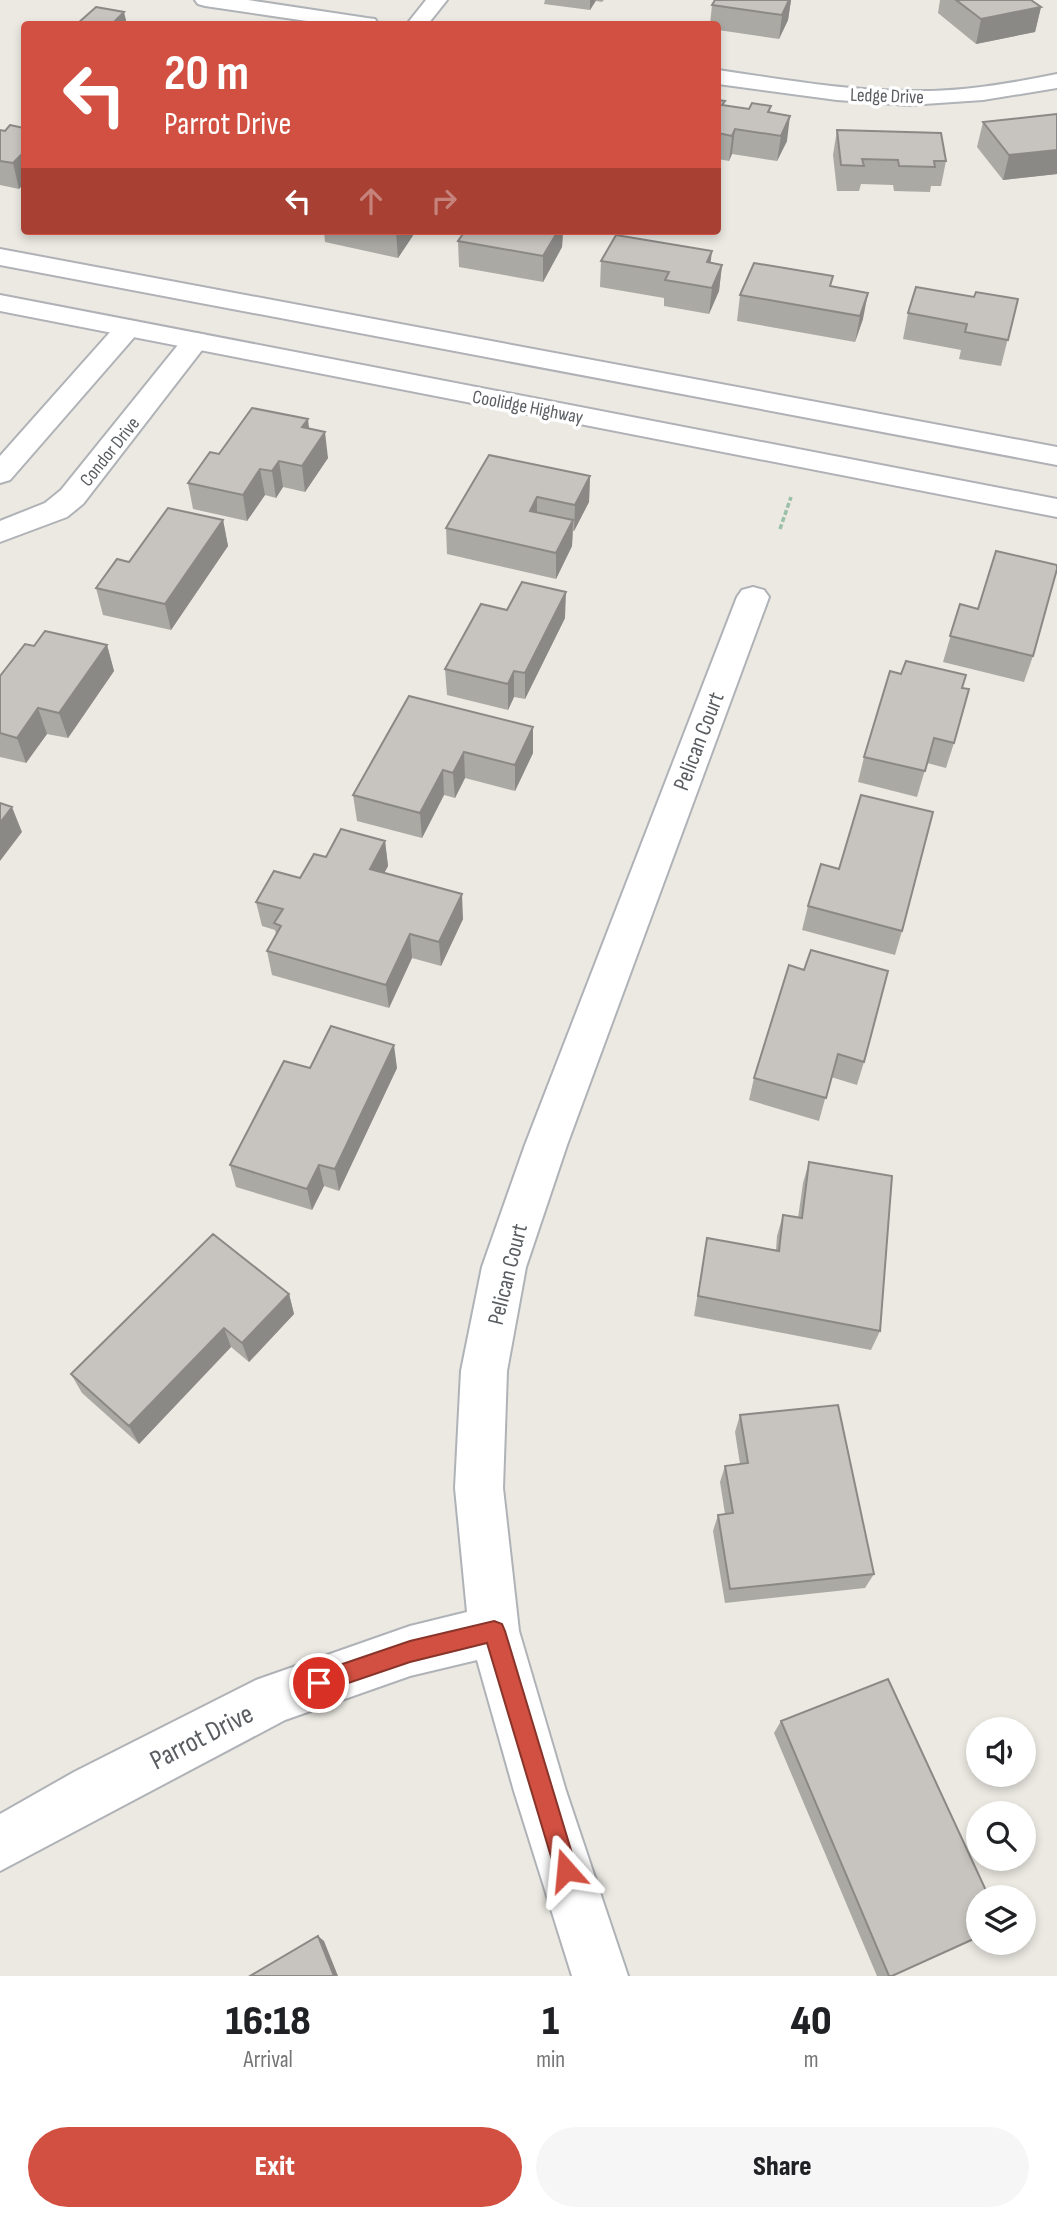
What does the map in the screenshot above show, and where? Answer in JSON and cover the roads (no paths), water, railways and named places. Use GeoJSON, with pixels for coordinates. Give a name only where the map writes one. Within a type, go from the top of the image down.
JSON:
{"type":"FeatureCollection","features":[{"type":"Feature","properties":{"kind":"street"},"geometry":{"type":"LineString","coordinates":[[205,0],[347,21]]}},
{"type":"Feature","properties":{"kind":"street"},"geometry":{"type":"LineString","coordinates":[[420,21],[437,0]]}},
{"type":"Feature","properties":{"kind":"street","name":"Ledge Drive"},"geometry":{"type":"LineString","coordinates":[[721,77],[843,94],[911,98],[956,96],[1057,81]]}},
{"type":"Feature","properties":{"kind":"street"},"geometry":{"type":"LineString","coordinates":[[0,257],[1057,456]]}},
{"type":"Feature","properties":{"kind":"street","name":"Coolidge Highway"},"geometry":{"type":"LineString","coordinates":[[0,303],[1057,508]]}},
{"type":"Feature","properties":{"kind":"street"},"geometry":{"type":"LineString","coordinates":[[0,474],[128,328]]}},
{"type":"Feature","properties":{"kind":"street","name":"Condor Drive"},"geometry":{"type":"LineString","coordinates":[[0,532],[56,510],[72,497],[196,341]]}},
{"type":"Feature","properties":{"kind":"street","name":"Pelican Court"},"geometry":{"type":"LineString","coordinates":[[600,1976],[540,1791],[494,1631],[479,1488],[484,1371],[504,1267],[555,1120],[753,597]]}},
{"type":"Feature","properties":{"kind":"street","name":"Parrot Drive"},"geometry":{"type":"LineString","coordinates":[[0,1843],[93,1791],[274,1698],[410,1651],[494,1631]]}}]}
